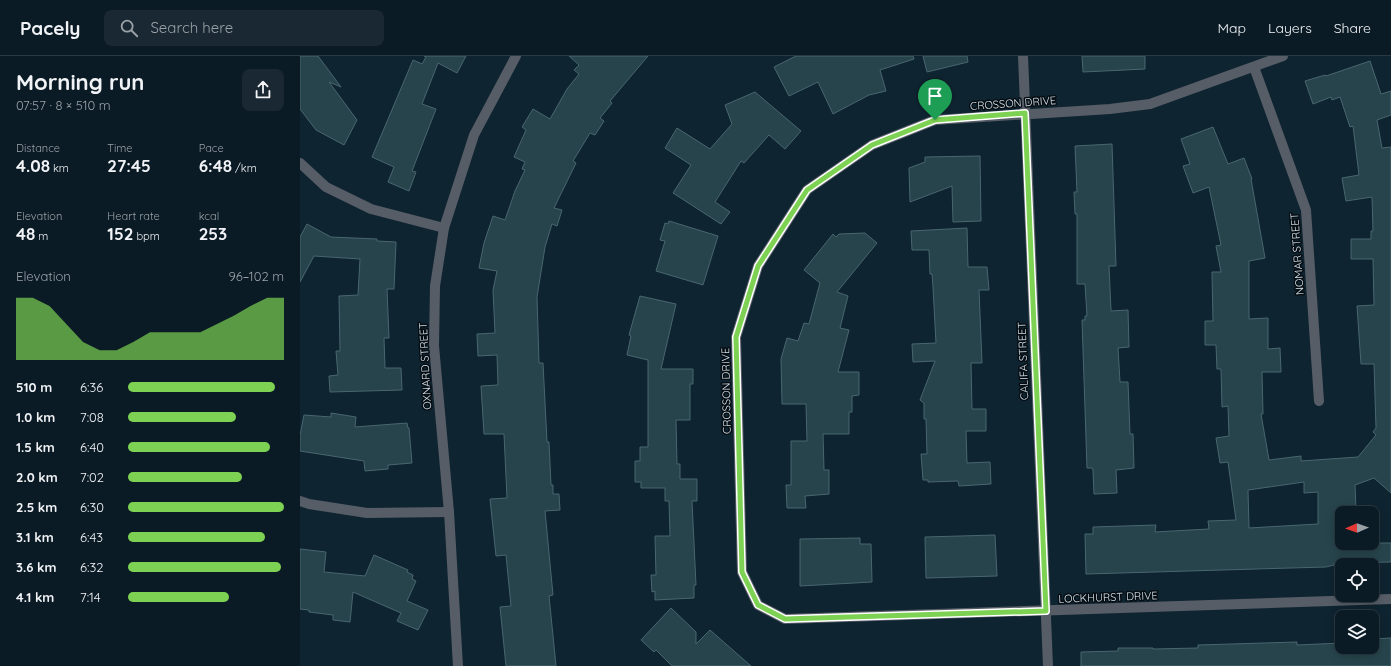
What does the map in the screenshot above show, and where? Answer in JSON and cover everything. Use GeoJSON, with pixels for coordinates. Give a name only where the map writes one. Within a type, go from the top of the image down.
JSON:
{"type":"FeatureCollection","features":[{"type":"Feature","properties":{"kind":"street","name":"OXNARD STREET"},"geometry":{"type":"LineString","coordinates":[[458,666],[449,512],[434,346],[435,286],[444,228],[474,135],[516,56]]}},
{"type":"Feature","properties":{"kind":"street","name":"CALIFA STREET"},"geometry":{"type":"LineString","coordinates":[[1023,56],[1048,666]]}},
{"type":"Feature","properties":{"kind":"street","name":"CROSSON DRIVE"},"geometry":{"type":"LineString","coordinates":[[758,605],[742,572],[736,337],[758,266],[807,190],[872,145],[935,120],[1025,113],[1110,109],[1150,104],[1283,56]]}},
{"type":"Feature","properties":{"kind":"street","name":"NOMAR STREET"},"geometry":{"type":"LineString","coordinates":[[1254,67],[1306,210],[1319,401]]}},
{"type":"Feature","properties":{"kind":"street"},"geometry":{"type":"LineString","coordinates":[[300,163],[326,187],[371,209],[444,228]]}},
{"type":"Feature","properties":{"kind":"street"},"geometry":{"type":"LineString","coordinates":[[300,501],[309,504],[367,513],[449,512]]}},
{"type":"Feature","properties":{"kind":"street","name":"LOCKHURST DRIVE"},"geometry":{"type":"LineString","coordinates":[[758,605],[785,619],[1391,599]]}},
{"type":"Feature","properties":{"kind":"building"},"geometry":{"type":"Polygon","coordinates":[[[300,56],[318,56],[341,87],[329,82],[357,120],[344,145],[316,130],[300,109],[300,56]]]}},
{"type":"Feature","properties":{"kind":"building"},"geometry":{"type":"Polygon","coordinates":[[[424,56],[466,56],[457,73],[438,63],[422,104],[436,109],[412,171],[416,172],[409,191],[388,182],[394,167],[372,157],[413,60],[422,64],[426,57],[424,56]]]}},
{"type":"Feature","properties":{"kind":"building"},"geometry":{"type":"Polygon","coordinates":[[[569,56],[648,56],[610,101],[612,103],[600,118],[604,121],[595,135],[590,133],[573,161],[576,163],[554,208],[562,210],[557,226],[552,224],[545,247],[537,297],[539,363],[543,363],[551,485],[553,485],[553,494],[559,494],[560,510],[545,511],[553,595],[549,596],[556,666],[506,666],[500,607],[511,606],[506,555],[496,556],[490,499],[507,498],[504,434],[484,434],[481,386],[498,385],[497,355],[478,356],[477,334],[495,333],[493,290],[497,271],[479,268],[484,243],[493,216],[505,220],[515,191],[525,170],[522,169],[525,162],[514,157],[526,130],[522,127],[533,109],[550,119],[567,89],[579,74],[574,70],[579,65],[569,56]]]}},
{"type":"Feature","properties":{"kind":"building"},"geometry":{"type":"Polygon","coordinates":[[[796,56],[913,56],[914,59],[880,70],[886,91],[869,95],[833,114],[818,82],[789,96],[774,67],[796,56]]]}},
{"type":"Feature","properties":{"kind":"building"},"geometry":{"type":"Polygon","coordinates":[[[923,56],[967,56],[968,62],[927,72],[923,56]]]}},
{"type":"Feature","properties":{"kind":"building"},"geometry":{"type":"Polygon","coordinates":[[[1082,56],[1145,56],[1145,69],[1083,72],[1082,56]]]}},
{"type":"Feature","properties":{"kind":"building"},"geometry":{"type":"Polygon","coordinates":[[[1370,61],[1381,94],[1391,91],[1391,115],[1377,120],[1382,148],[1391,147],[1391,493],[1374,478],[1355,485],[1356,506],[1335,506],[1335,550],[1379,550],[1379,543],[1391,543],[1391,562],[1379,562],[1379,558],[1335,558],[1334,565],[1326,567],[1086,574],[1085,534],[1093,534],[1093,527],[1156,525],[1155,532],[1209,529],[1208,521],[1236,520],[1228,462],[1220,463],[1216,438],[1229,436],[1228,406],[1222,407],[1221,369],[1217,369],[1216,345],[1205,345],[1205,321],[1213,321],[1212,272],[1221,272],[1216,246],[1221,245],[1209,187],[1193,193],[1183,166],[1190,164],[1181,139],[1213,127],[1228,164],[1244,158],[1252,179],[1265,258],[1249,261],[1249,319],[1268,318],[1268,349],[1280,348],[1281,372],[1262,372],[1263,414],[1261,414],[1269,460],[1301,456],[1301,461],[1358,457],[1376,435],[1373,432],[1376,428],[1374,364],[1361,364],[1357,306],[1374,305],[1373,259],[1351,259],[1351,239],[1371,239],[1371,231],[1373,231],[1372,197],[1346,201],[1342,178],[1359,175],[1353,126],[1350,127],[1340,97],[1332,100],[1331,97],[1313,104],[1305,81],[1325,75],[1326,76],[1370,61]],[[1304,482],[1248,490],[1249,528],[1318,524],[1318,492],[1304,493],[1304,482]]]}},
{"type":"Feature","properties":{"kind":"building"},"geometry":{"type":"Polygon","coordinates":[[[755,92],[801,131],[785,149],[769,135],[744,163],[741,161],[715,202],[730,212],[721,224],[673,193],[691,165],[665,148],[677,128],[710,149],[732,124],[725,105],[755,92]]]}},
{"type":"Feature","properties":{"kind":"building"},"geometry":{"type":"Polygon","coordinates":[[[1112,144],[1116,266],[1109,266],[1111,311],[1128,310],[1129,347],[1118,348],[1120,382],[1128,382],[1130,434],[1133,434],[1134,468],[1116,470],[1117,493],[1094,494],[1093,470],[1092,468],[1087,468],[1082,320],[1085,320],[1085,316],[1087,316],[1085,284],[1077,284],[1077,214],[1075,214],[1074,192],[1077,192],[1075,146],[1112,144]]]}},
{"type":"Feature","properties":{"kind":"building"},"geometry":{"type":"Polygon","coordinates":[[[980,156],[981,221],[953,222],[952,186],[910,202],[909,168],[925,162],[925,157],[980,156]]]}},
{"type":"Feature","properties":{"kind":"building"},"geometry":{"type":"Polygon","coordinates":[[[669,221],[718,236],[703,285],[656,271],[665,241],[660,240],[665,223],[668,224],[669,221]]]}},
{"type":"Feature","properties":{"kind":"building"},"geometry":{"type":"Polygon","coordinates":[[[307,224],[331,237],[377,239],[377,241],[396,242],[394,289],[387,289],[389,338],[384,338],[385,368],[401,368],[402,390],[330,392],[329,376],[338,375],[336,351],[340,351],[339,296],[358,295],[360,259],[314,256],[300,282],[300,237],[307,224]]]}},
{"type":"Feature","properties":{"kind":"building"},"geometry":{"type":"Polygon","coordinates":[[[967,228],[968,267],[987,267],[989,290],[979,290],[982,363],[971,363],[972,409],[986,409],[986,431],[966,431],[967,463],[990,462],[991,484],[959,486],[958,481],[928,482],[928,480],[923,480],[921,454],[927,454],[926,419],[924,419],[924,403],[920,400],[935,361],[913,362],[912,344],[936,343],[933,287],[932,274],[930,274],[929,250],[912,250],[911,231],[967,228]]]}},
{"type":"Feature","properties":{"kind":"building"},"geometry":{"type":"Polygon","coordinates":[[[865,233],[877,243],[837,292],[848,296],[840,328],[849,330],[838,372],[859,372],[859,395],[852,396],[852,412],[849,412],[849,434],[823,434],[824,470],[829,470],[829,494],[805,496],[806,508],[787,508],[786,485],[791,485],[791,441],[807,441],[806,404],[782,404],[781,359],[787,338],[798,341],[804,323],[809,324],[820,283],[804,270],[833,234],[836,237],[839,234],[865,233]]]}},
{"type":"Feature","properties":{"kind":"building"},"geometry":{"type":"Polygon","coordinates":[[[640,296],[676,304],[661,369],[693,369],[693,384],[690,384],[690,420],[676,420],[677,464],[680,464],[680,479],[697,479],[697,501],[692,501],[696,585],[694,585],[694,598],[655,600],[655,591],[652,592],[651,575],[656,575],[655,536],[670,536],[669,501],[665,501],[665,488],[641,488],[641,482],[635,482],[635,461],[640,461],[640,447],[648,447],[648,360],[627,355],[631,336],[629,335],[640,296]]]}},
{"type":"Feature","properties":{"kind":"building"},"geometry":{"type":"Polygon","coordinates":[[[331,413],[356,417],[355,427],[407,423],[409,428],[412,463],[388,465],[388,469],[365,471],[364,461],[300,451],[300,435],[304,415],[331,417],[331,413]]]}},
{"type":"Feature","properties":{"kind":"building"},"geometry":{"type":"Polygon","coordinates":[[[995,535],[997,576],[926,578],[925,537],[995,535]]]}},
{"type":"Feature","properties":{"kind":"building"},"geometry":{"type":"Polygon","coordinates":[[[860,538],[860,544],[871,544],[872,582],[800,586],[800,539],[860,538]]]}},
{"type":"Feature","properties":{"kind":"building"},"geometry":{"type":"Polygon","coordinates":[[[300,549],[326,552],[324,572],[365,576],[374,555],[408,570],[407,572],[413,575],[412,579],[416,581],[407,601],[428,610],[418,630],[397,621],[401,613],[353,592],[350,622],[333,620],[333,615],[309,612],[309,610],[300,609],[300,549]]]}},
{"type":"Feature","properties":{"kind":"building"},"geometry":{"type":"Polygon","coordinates":[[[671,608],[696,632],[696,644],[710,630],[751,666],[672,666],[656,650],[654,652],[641,640],[671,608]]]}},
{"type":"Feature","properties":{"kind":"building"},"geometry":{"type":"Polygon","coordinates":[[[1391,638],[1391,666],[1081,666],[1081,652],[1118,651],[1118,648],[1198,648],[1198,645],[1297,642],[1297,645],[1335,643],[1335,654],[1379,654],[1379,639],[1391,638]]]}},
{"type":"Feature","properties":{"kind":"route"},"geometry":{"type":"LineString","coordinates":[[1025,113],[1046,611],[785,619],[758,605],[742,572],[736,337],[758,266],[807,190],[872,145],[935,120],[1025,113]]}}]}
